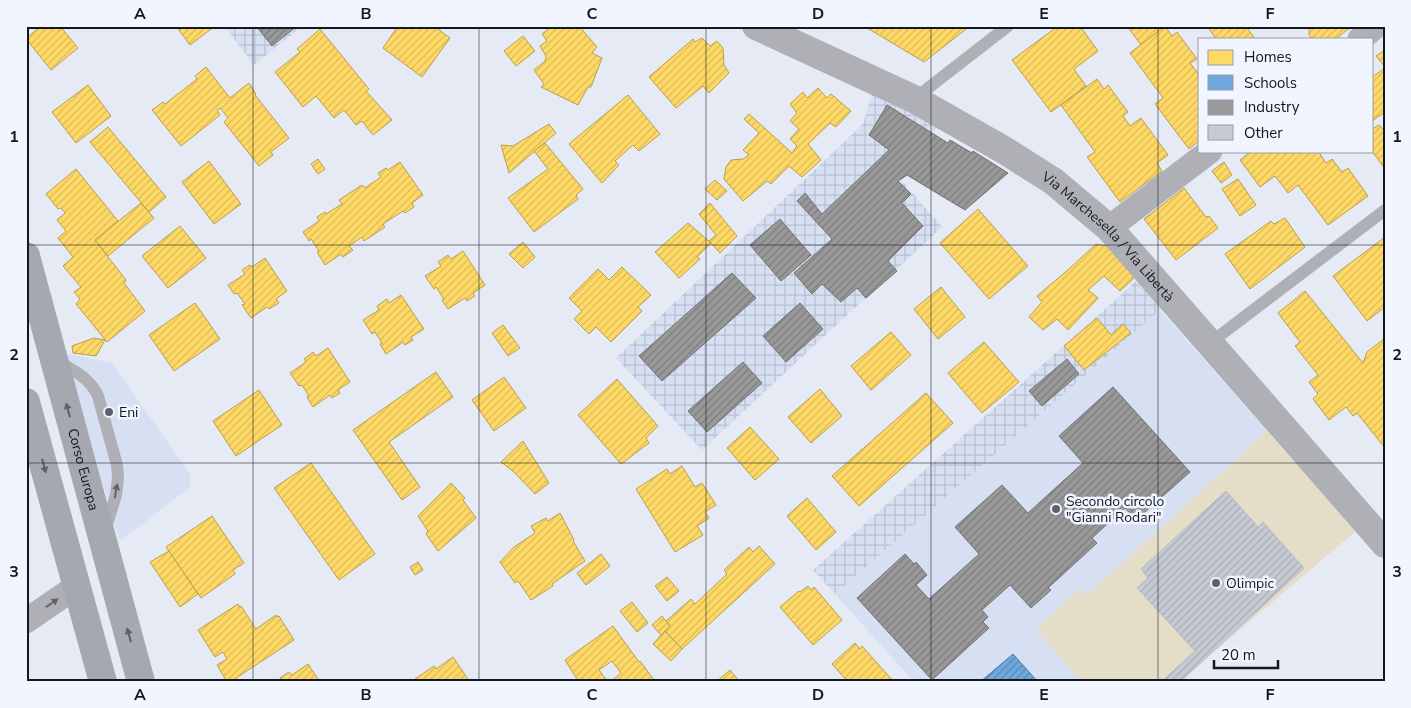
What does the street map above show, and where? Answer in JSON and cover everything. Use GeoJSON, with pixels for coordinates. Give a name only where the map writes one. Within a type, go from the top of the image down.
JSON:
{"type":"FeatureCollection","features":[{"type":"Feature","properties":{"kind":"main road","name":"Corso Europa"},"geometry":{"type":"LineString","coordinates":[[26,256],[142,682]]}},
{"type":"Feature","properties":{"kind":"main road"},"geometry":{"type":"LineString","coordinates":[[26,402],[103,682]]}},
{"type":"Feature","properties":{"kind":"street","name":"Via Marchesella / Via Libertà"},"geometry":{"type":"LineString","coordinates":[[756,26],[914,99],[1053,180],[1109,228],[1385,544]]}},
{"type":"Feature","properties":{"kind":"street"},"geometry":{"type":"LineString","coordinates":[[1361,38],[1376,26]]}},
{"type":"Feature","properties":{"kind":"street"},"geometry":{"type":"LineString","coordinates":[[1109,228],[1209,152]]}},
{"type":"Feature","properties":{"kind":"street"},"geometry":{"type":"LineString","coordinates":[[26,621],[77,586]]}},
{"type":"Feature","properties":{"kind":"lane"},"geometry":{"type":"LineString","coordinates":[[914,99],[1008,26]]}},
{"type":"Feature","properties":{"kind":"lane"},"geometry":{"type":"LineString","coordinates":[[1210,343],[1385,210]]}},
{"type":"Feature","properties":{"kind":"shaded area"},"geometry":{"type":"Polygon","coordinates":[[[231,26],[302,26],[254,65],[227,30],[231,26]]]}},
{"type":"Feature","properties":{"kind":"shaded area"},"geometry":{"type":"Polygon","coordinates":[[[874,88],[941,120],[902,181],[942,227],[702,450],[616,358],[863,124],[874,88]]]}},
{"type":"Feature","properties":{"kind":"shaded area"},"geometry":{"type":"Polygon","coordinates":[[[1144,274],[1166,300],[1160,310],[835,594],[813,570],[1144,274]]]}},
{"type":"Feature","properties":{"kind":"shaded area","name":"Secondo circolo \"Gianni Rodari\""},"geometry":{"type":"Polygon","coordinates":[[[1160,310],[1267,431],[1087,595],[1080,588],[1036,629],[1082,682],[914,682],[835,594],[1160,310]]]}},
{"type":"Feature","properties":{"kind":"shaded area"},"geometry":{"type":"Polygon","coordinates":[[[63,353],[112,363],[190,474],[190,487],[120,541],[63,353]]]}},
{"type":"Feature","properties":{"kind":"shaded area"},"geometry":{"type":"Polygon","coordinates":[[[1267,431],[1356,531],[1178,682],[1082,682],[1036,629],[1080,588],[1087,595],[1267,431]]]}},
{"type":"Feature","properties":{"kind":"building: Homes"},"geometry":{"type":"Polygon","coordinates":[[[40,26],[60,26],[78,48],[51,70],[26,39],[40,26]]]}},
{"type":"Feature","properties":{"kind":"building: Homes"},"geometry":{"type":"Polygon","coordinates":[[[176,26],[215,26],[190,45],[176,26]]]}},
{"type":"Feature","properties":{"kind":"building: Homes"},"geometry":{"type":"Polygon","coordinates":[[[398,26],[434,26],[450,38],[422,77],[383,48],[398,26]]]}},
{"type":"Feature","properties":{"kind":"building: Homes"},"geometry":{"type":"Polygon","coordinates":[[[552,26],[579,26],[597,47],[592,53],[602,58],[591,87],[588,87],[578,105],[541,87],[544,84],[534,70],[545,61],[546,56],[540,46],[547,41],[542,34],[552,26]]]}},
{"type":"Feature","properties":{"kind":"building: Homes"},"geometry":{"type":"Polygon","coordinates":[[[864,26],[970,26],[924,62],[864,26]]]}},
{"type":"Feature","properties":{"kind":"building: Homes"},"geometry":{"type":"Polygon","coordinates":[[[1058,26],[1080,26],[1098,51],[1074,69],[1086,86],[1051,112],[1012,60],[1058,26]]]}},
{"type":"Feature","properties":{"kind":"building: Homes"},"geometry":{"type":"Polygon","coordinates":[[[1127,26],[1165,26],[1141,45],[1127,26]]]}},
{"type":"Feature","properties":{"kind":"building: Homes"},"geometry":{"type":"Polygon","coordinates":[[[1165,26],[1172,36],[1177,32],[1197,59],[1190,63],[1198,73],[1198,142],[1189,149],[1155,104],[1163,98],[1130,53],[1165,26]]]}},
{"type":"Feature","properties":{"kind":"building: Homes"},"geometry":{"type":"Polygon","coordinates":[[[1207,26],[1246,26],[1254,38],[1215,38],[1207,26]]]}},
{"type":"Feature","properties":{"kind":"building: Homes"},"geometry":{"type":"Polygon","coordinates":[[[1308,26],[1352,26],[1337,38],[1311,38],[1309,35],[1308,26]]]}},
{"type":"Feature","properties":{"kind":"building: Homes"},"geometry":{"type":"Polygon","coordinates":[[[320,29],[369,89],[366,91],[392,120],[373,135],[362,121],[356,125],[344,110],[334,118],[316,96],[303,107],[275,72],[300,52],[297,49],[320,29]]]}},
{"type":"Feature","properties":{"kind":"building: Homes"},"geometry":{"type":"Polygon","coordinates":[[[523,36],[535,51],[516,66],[504,51],[523,36]]]}},
{"type":"Feature","properties":{"kind":"building: Homes"},"geometry":{"type":"Polygon","coordinates":[[[702,38],[710,46],[717,41],[723,48],[724,65],[729,73],[709,93],[703,86],[676,108],[649,77],[693,39],[695,42],[702,38]]]}},
{"type":"Feature","properties":{"kind":"building: Homes"},"geometry":{"type":"Polygon","coordinates":[[[1385,50],[1385,67],[1376,56],[1385,50]]]}},
{"type":"Feature","properties":{"kind":"building: Homes"},"geometry":{"type":"Polygon","coordinates":[[[206,67],[230,98],[249,83],[255,95],[289,138],[271,152],[273,155],[259,166],[224,122],[228,118],[220,108],[217,110],[220,115],[181,146],[152,110],[163,102],[165,104],[197,79],[195,76],[206,67]]]}},
{"type":"Feature","properties":{"kind":"building: Homes"},"geometry":{"type":"Polygon","coordinates":[[[1385,68],[1385,112],[1374,120],[1374,76],[1385,68]]]}},
{"type":"Feature","properties":{"kind":"building: Homes"},"geometry":{"type":"Polygon","coordinates":[[[1097,79],[1104,89],[1108,85],[1128,112],[1123,116],[1130,126],[1141,118],[1168,155],[1157,163],[1162,171],[1120,202],[1087,157],[1095,152],[1061,105],[1097,79]]]}},
{"type":"Feature","properties":{"kind":"building: Homes"},"geometry":{"type":"Polygon","coordinates":[[[88,85],[111,116],[76,143],[52,112],[88,85]]]}},
{"type":"Feature","properties":{"kind":"building: Homes"},"geometry":{"type":"Polygon","coordinates":[[[818,88],[827,98],[831,94],[851,111],[836,127],[830,123],[808,144],[821,160],[802,177],[789,166],[771,184],[767,181],[743,201],[724,179],[726,167],[731,160],[743,159],[749,155],[743,150],[759,133],[744,119],[749,114],[792,153],[797,146],[790,139],[799,129],[790,121],[797,113],[790,104],[803,92],[807,98],[818,88]]]}},
{"type":"Feature","properties":{"kind":"building: Homes"},"geometry":{"type":"Polygon","coordinates":[[[628,95],[660,134],[639,151],[633,145],[615,161],[619,165],[602,183],[569,144],[628,95]]]}},
{"type":"Feature","properties":{"kind":"building: Homes"},"geometry":{"type":"Polygon","coordinates":[[[549,124],[556,133],[509,173],[501,145],[513,146],[549,124]]]}},
{"type":"Feature","properties":{"kind":"building: Homes"},"geometry":{"type":"Polygon","coordinates":[[[1379,125],[1385,131],[1385,169],[1373,152],[1374,128],[1379,125]]]}},
{"type":"Feature","properties":{"kind":"building: Homes"},"geometry":{"type":"Polygon","coordinates":[[[108,127],[166,197],[149,212],[90,142],[108,127]]]}},
{"type":"Feature","properties":{"kind":"building: Homes"},"geometry":{"type":"Polygon","coordinates":[[[545,143],[583,189],[576,195],[578,199],[534,232],[508,198],[548,169],[534,151],[545,143]]]}},
{"type":"Feature","properties":{"kind":"building: Homes"},"geometry":{"type":"Polygon","coordinates":[[[1250,152],[1319,152],[1326,163],[1332,159],[1342,172],[1348,168],[1368,196],[1328,225],[1298,185],[1288,193],[1275,176],[1260,187],[1240,160],[1250,152]]]}},
{"type":"Feature","properties":{"kind":"building: Homes"},"geometry":{"type":"Polygon","coordinates":[[[318,159],[325,169],[318,174],[311,164],[318,159]]]}},
{"type":"Feature","properties":{"kind":"building: Homes"},"geometry":{"type":"Polygon","coordinates":[[[209,161],[241,204],[214,224],[182,182],[209,161]]]}},
{"type":"Feature","properties":{"kind":"building: Homes"},"geometry":{"type":"Polygon","coordinates":[[[400,162],[423,195],[412,203],[414,207],[405,213],[403,211],[383,224],[385,227],[364,241],[362,237],[349,246],[353,250],[343,257],[341,254],[325,265],[311,239],[309,241],[303,232],[319,221],[317,217],[342,204],[339,200],[362,185],[365,188],[381,177],[378,173],[386,168],[388,170],[400,162]]]}},
{"type":"Feature","properties":{"kind":"building: Homes"},"geometry":{"type":"Polygon","coordinates":[[[1224,162],[1232,175],[1221,183],[1212,171],[1224,162]]]}},
{"type":"Feature","properties":{"kind":"building: Homes"},"geometry":{"type":"Polygon","coordinates":[[[76,169],[118,221],[95,240],[126,280],[124,283],[145,311],[107,342],[76,304],[80,299],[74,292],[81,287],[63,266],[73,257],[58,238],[66,231],[57,220],[65,213],[61,208],[58,209],[46,194],[76,169]]]}},
{"type":"Feature","properties":{"kind":"building: Homes"},"geometry":{"type":"Polygon","coordinates":[[[1238,179],[1256,205],[1240,216],[1222,189],[1238,179]]]}},
{"type":"Feature","properties":{"kind":"building: Homes"},"geometry":{"type":"Polygon","coordinates":[[[715,180],[727,191],[717,200],[705,189],[715,180]]]}},
{"type":"Feature","properties":{"kind":"building: Homes"},"geometry":{"type":"Polygon","coordinates":[[[1184,188],[1206,217],[1209,216],[1218,228],[1176,260],[1144,219],[1184,188]]]}},
{"type":"Feature","properties":{"kind":"building: Homes"},"geometry":{"type":"Polygon","coordinates":[[[141,203],[154,218],[108,256],[95,240],[141,203]]]}},
{"type":"Feature","properties":{"kind":"building: Homes"},"geometry":{"type":"Polygon","coordinates":[[[710,203],[737,236],[720,253],[709,241],[716,235],[699,214],[710,203]]]}},
{"type":"Feature","properties":{"kind":"building: Homes"},"geometry":{"type":"Polygon","coordinates":[[[978,209],[1028,266],[989,299],[940,243],[978,209]]]}},
{"type":"Feature","properties":{"kind":"building: Homes"},"geometry":{"type":"Polygon","coordinates":[[[1285,218],[1305,247],[1250,289],[1225,254],[1271,221],[1274,224],[1285,218]]]}},
{"type":"Feature","properties":{"kind":"building: Homes"},"geometry":{"type":"Polygon","coordinates":[[[688,223],[711,243],[697,257],[700,259],[679,278],[655,252],[688,223]]]}},
{"type":"Feature","properties":{"kind":"building: Homes"},"geometry":{"type":"Polygon","coordinates":[[[180,226],[206,258],[168,288],[142,256],[180,226]]]}},
{"type":"Feature","properties":{"kind":"building: Homes"},"geometry":{"type":"Polygon","coordinates":[[[1385,237],[1385,307],[1367,321],[1333,276],[1385,237]]]}},
{"type":"Feature","properties":{"kind":"building: Homes"},"geometry":{"type":"Polygon","coordinates":[[[523,242],[535,257],[523,268],[509,254],[523,242]]]}},
{"type":"Feature","properties":{"kind":"building: Homes"},"geometry":{"type":"Polygon","coordinates":[[[1096,244],[1111,247],[1138,274],[1120,291],[1104,276],[1088,290],[1098,298],[1068,330],[1057,319],[1043,330],[1029,317],[1042,302],[1037,296],[1096,244]]]}},
{"type":"Feature","properties":{"kind":"building: Homes"},"geometry":{"type":"Polygon","coordinates":[[[463,251],[485,285],[473,293],[475,296],[467,301],[465,298],[448,309],[436,287],[434,289],[425,276],[441,266],[438,262],[448,255],[451,259],[463,251]]]}},
{"type":"Feature","properties":{"kind":"building: Homes"},"geometry":{"type":"Polygon","coordinates":[[[265,258],[287,291],[276,299],[279,303],[269,309],[267,307],[251,318],[242,305],[245,304],[237,293],[234,294],[228,285],[245,274],[242,270],[250,265],[252,267],[265,258]]]}},
{"type":"Feature","properties":{"kind":"building: Homes"},"geometry":{"type":"Polygon","coordinates":[[[622,267],[651,295],[638,307],[642,311],[611,342],[596,327],[589,334],[574,319],[582,311],[569,298],[598,269],[609,280],[622,267]]]}},
{"type":"Feature","properties":{"kind":"building: Homes"},"geometry":{"type":"Polygon","coordinates":[[[941,287],[965,317],[938,339],[914,309],[941,287]]]}},
{"type":"Feature","properties":{"kind":"building: Homes"},"geometry":{"type":"Polygon","coordinates":[[[1305,291],[1363,363],[1367,352],[1385,338],[1385,448],[1357,413],[1353,416],[1346,407],[1329,420],[1313,399],[1318,394],[1309,382],[1318,375],[1295,346],[1300,342],[1278,313],[1305,291]]]}},
{"type":"Feature","properties":{"kind":"building: Homes"},"geometry":{"type":"Polygon","coordinates":[[[401,295],[424,329],[411,337],[413,340],[405,345],[403,342],[386,354],[375,332],[372,334],[363,320],[379,310],[377,306],[387,299],[389,303],[401,295]]]}},
{"type":"Feature","properties":{"kind":"building: Homes"},"geometry":{"type":"Polygon","coordinates":[[[195,303],[220,339],[174,371],[149,335],[195,303]]]}},
{"type":"Feature","properties":{"kind":"building: Homes"},"geometry":{"type":"Polygon","coordinates":[[[1097,318],[1111,335],[1123,324],[1131,333],[1084,370],[1064,346],[1097,318]]]}},
{"type":"Feature","properties":{"kind":"building: Homes"},"geometry":{"type":"Polygon","coordinates":[[[503,325],[520,348],[508,356],[492,333],[503,325]]]}},
{"type":"Feature","properties":{"kind":"building: Homes"},"geometry":{"type":"Polygon","coordinates":[[[891,332],[911,355],[871,390],[851,366],[891,332]]]}},
{"type":"Feature","properties":{"kind":"building: Homes"},"geometry":{"type":"Polygon","coordinates":[[[94,338],[105,340],[96,356],[73,353],[72,346],[94,338]]]}},
{"type":"Feature","properties":{"kind":"building: Homes"},"geometry":{"type":"Polygon","coordinates":[[[984,342],[1019,382],[982,413],[948,373],[984,342]]]}},
{"type":"Feature","properties":{"kind":"building: Homes"},"geometry":{"type":"Polygon","coordinates":[[[328,348],[350,382],[338,390],[340,393],[332,398],[330,395],[313,407],[302,385],[299,386],[290,373],[306,362],[304,359],[313,352],[316,356],[328,348]]]}},
{"type":"Feature","properties":{"kind":"building: Homes"},"geometry":{"type":"Polygon","coordinates":[[[436,372],[453,397],[389,442],[420,487],[402,500],[353,430],[436,372]]]}},
{"type":"Feature","properties":{"kind":"building: Homes"},"geometry":{"type":"Polygon","coordinates":[[[504,377],[526,408],[494,431],[472,400],[504,377]]]}},
{"type":"Feature","properties":{"kind":"building: Homes"},"geometry":{"type":"Polygon","coordinates":[[[617,379],[658,426],[646,438],[649,443],[621,464],[578,415],[617,379]]]}},
{"type":"Feature","properties":{"kind":"building: Homes"},"geometry":{"type":"Polygon","coordinates":[[[820,389],[842,416],[811,443],[788,417],[820,389]]]}},
{"type":"Feature","properties":{"kind":"building: Homes"},"geometry":{"type":"Polygon","coordinates":[[[259,390],[282,425],[236,456],[213,421],[259,390]]]}},
{"type":"Feature","properties":{"kind":"building: Homes"},"geometry":{"type":"Polygon","coordinates":[[[926,393],[953,423],[859,506],[832,476],[926,393]]]}},
{"type":"Feature","properties":{"kind":"building: Homes"},"geometry":{"type":"Polygon","coordinates":[[[750,427],[779,459],[755,480],[727,448],[750,427]]]}},
{"type":"Feature","properties":{"kind":"building: Homes"},"geometry":{"type":"Polygon","coordinates":[[[523,441],[549,483],[535,494],[514,472],[501,462],[523,441]]]}},
{"type":"Feature","properties":{"kind":"building: Homes"},"geometry":{"type":"Polygon","coordinates":[[[311,463],[375,554],[339,580],[274,488],[311,463]]]}},
{"type":"Feature","properties":{"kind":"building: Homes"},"geometry":{"type":"Polygon","coordinates":[[[682,466],[695,487],[702,483],[716,505],[705,512],[709,518],[697,526],[703,535],[675,552],[636,489],[667,469],[670,474],[682,466]]]}},
{"type":"Feature","properties":{"kind":"building: Homes"},"geometry":{"type":"Polygon","coordinates":[[[451,483],[465,498],[463,500],[476,518],[438,551],[426,534],[428,531],[418,516],[451,483]]]}},
{"type":"Feature","properties":{"kind":"building: Homes"},"geometry":{"type":"Polygon","coordinates":[[[807,498],[836,532],[816,550],[787,516],[807,498]]]}},
{"type":"Feature","properties":{"kind":"building: Homes"},"geometry":{"type":"Polygon","coordinates":[[[560,513],[585,561],[552,584],[553,586],[531,600],[518,581],[515,583],[500,562],[514,547],[535,533],[531,526],[546,518],[548,521],[560,513]]]}},
{"type":"Feature","properties":{"kind":"building: Homes"},"geometry":{"type":"Polygon","coordinates":[[[212,516],[244,563],[233,570],[235,574],[201,598],[166,547],[212,516]]]}},
{"type":"Feature","properties":{"kind":"building: Homes"},"geometry":{"type":"Polygon","coordinates":[[[759,546],[775,564],[682,649],[665,631],[670,626],[666,621],[691,599],[695,604],[727,574],[724,570],[749,547],[753,552],[759,546]]]}},
{"type":"Feature","properties":{"kind":"building: Homes"},"geometry":{"type":"Polygon","coordinates":[[[169,551],[198,594],[180,607],[150,562],[169,551]]]}},
{"type":"Feature","properties":{"kind":"building: Homes"},"geometry":{"type":"Polygon","coordinates":[[[601,554],[610,566],[586,585],[577,573],[601,554]]]}},
{"type":"Feature","properties":{"kind":"building: Homes"},"geometry":{"type":"Polygon","coordinates":[[[418,562],[423,570],[415,575],[410,567],[418,562]]]}},
{"type":"Feature","properties":{"kind":"building: Homes"},"geometry":{"type":"Polygon","coordinates":[[[667,577],[679,591],[667,601],[655,586],[667,577]]]}},
{"type":"Feature","properties":{"kind":"building: Homes"},"geometry":{"type":"Polygon","coordinates":[[[808,586],[811,590],[814,587],[842,620],[813,645],[780,607],[808,586]]]}},
{"type":"Feature","properties":{"kind":"building: Homes"},"geometry":{"type":"Polygon","coordinates":[[[632,602],[648,623],[637,632],[620,611],[632,602]]]}},
{"type":"Feature","properties":{"kind":"building: Homes"},"geometry":{"type":"Polygon","coordinates":[[[238,604],[256,629],[276,615],[277,617],[279,616],[294,640],[230,682],[227,682],[217,665],[227,659],[223,652],[215,657],[198,630],[238,604]]]}},
{"type":"Feature","properties":{"kind":"building: Homes"},"geometry":{"type":"Polygon","coordinates":[[[662,616],[670,626],[661,635],[652,625],[662,616]]]}},
{"type":"Feature","properties":{"kind":"building: Homes"},"geometry":{"type":"Polygon","coordinates":[[[613,626],[654,680],[651,682],[610,682],[621,673],[612,661],[599,670],[608,682],[579,682],[565,660],[613,626]]]}},
{"type":"Feature","properties":{"kind":"building: Homes"},"geometry":{"type":"Polygon","coordinates":[[[665,631],[682,649],[671,661],[653,644],[665,631]]]}},
{"type":"Feature","properties":{"kind":"building: Homes"},"geometry":{"type":"Polygon","coordinates":[[[855,643],[860,649],[862,646],[894,682],[848,682],[832,664],[855,643]]]}},
{"type":"Feature","properties":{"kind":"building: Homes"},"geometry":{"type":"Polygon","coordinates":[[[453,657],[470,682],[417,682],[415,679],[434,666],[436,669],[453,657]]]}},
{"type":"Feature","properties":{"kind":"building: Homes"},"geometry":{"type":"Polygon","coordinates":[[[308,664],[320,682],[282,682],[280,678],[289,672],[292,675],[308,664]]]}},
{"type":"Feature","properties":{"kind":"building: Homes"},"geometry":{"type":"Polygon","coordinates":[[[730,670],[740,682],[716,682],[730,670]]]}},
{"type":"Feature","properties":{"kind":"building: Schools"},"geometry":{"type":"Polygon","coordinates":[[[1013,654],[1038,682],[980,682],[1013,654]]]}},
{"type":"Feature","properties":{"kind":"building: Industry"},"geometry":{"type":"Polygon","coordinates":[[[256,26],[297,26],[272,46],[256,26]]]}},
{"type":"Feature","properties":{"kind":"building: Industry"},"geometry":{"type":"Polygon","coordinates":[[[887,105],[948,143],[950,140],[972,153],[973,151],[1008,173],[965,210],[907,175],[898,181],[911,194],[902,203],[923,226],[888,261],[897,271],[866,298],[857,288],[841,302],[822,284],[812,294],[794,273],[832,239],[797,201],[805,193],[822,214],[889,150],[869,135],[887,105]]]}},
{"type":"Feature","properties":{"kind":"building: Industry"},"geometry":{"type":"Polygon","coordinates":[[[780,219],[811,255],[781,281],[750,245],[780,219]]]}},
{"type":"Feature","properties":{"kind":"building: Industry"},"geometry":{"type":"Polygon","coordinates":[[[732,273],[756,298],[662,381],[639,356],[732,273]]]}},
{"type":"Feature","properties":{"kind":"building: Industry"},"geometry":{"type":"Polygon","coordinates":[[[800,303],[823,329],[786,362],[763,336],[800,303]]]}},
{"type":"Feature","properties":{"kind":"building: Industry"},"geometry":{"type":"Polygon","coordinates":[[[1067,359],[1079,374],[1042,406],[1029,391],[1067,359]]]}},
{"type":"Feature","properties":{"kind":"building: Industry"},"geometry":{"type":"Polygon","coordinates":[[[743,362],[762,383],[707,432],[688,411],[743,362]]]}},
{"type":"Feature","properties":{"kind":"building: Industry"},"geometry":{"type":"Polygon","coordinates":[[[1113,387],[1190,472],[1136,520],[1125,508],[1092,538],[1097,543],[1048,588],[1051,590],[1031,608],[1010,585],[982,610],[988,617],[983,622],[989,628],[932,680],[857,598],[905,554],[914,564],[916,562],[927,575],[916,585],[929,599],[979,554],[955,527],[1002,485],[1028,513],[1083,463],[1059,436],[1113,387]]]}},
{"type":"Feature","properties":{"kind":"building: Other","name":"Olimpic"},"geometry":{"type":"Polygon","coordinates":[[[1226,491],[1258,527],[1263,522],[1304,568],[1180,682],[1161,682],[1195,651],[1137,588],[1148,578],[1141,569],[1226,491]]]}},
{"type":"Feature","properties":{"kind":"place","name":"Eni"},"geometry":{"type":"Point","coordinates":[109,412]}},
{"type":"Feature","properties":{"kind":"place","name":"Secondo circolo \"Gianni Rodari\""},"geometry":{"type":"Point","coordinates":[1056,509]}},
{"type":"Feature","properties":{"kind":"place","name":"Olimpic"},"geometry":{"type":"Point","coordinates":[1216,583]}}]}
